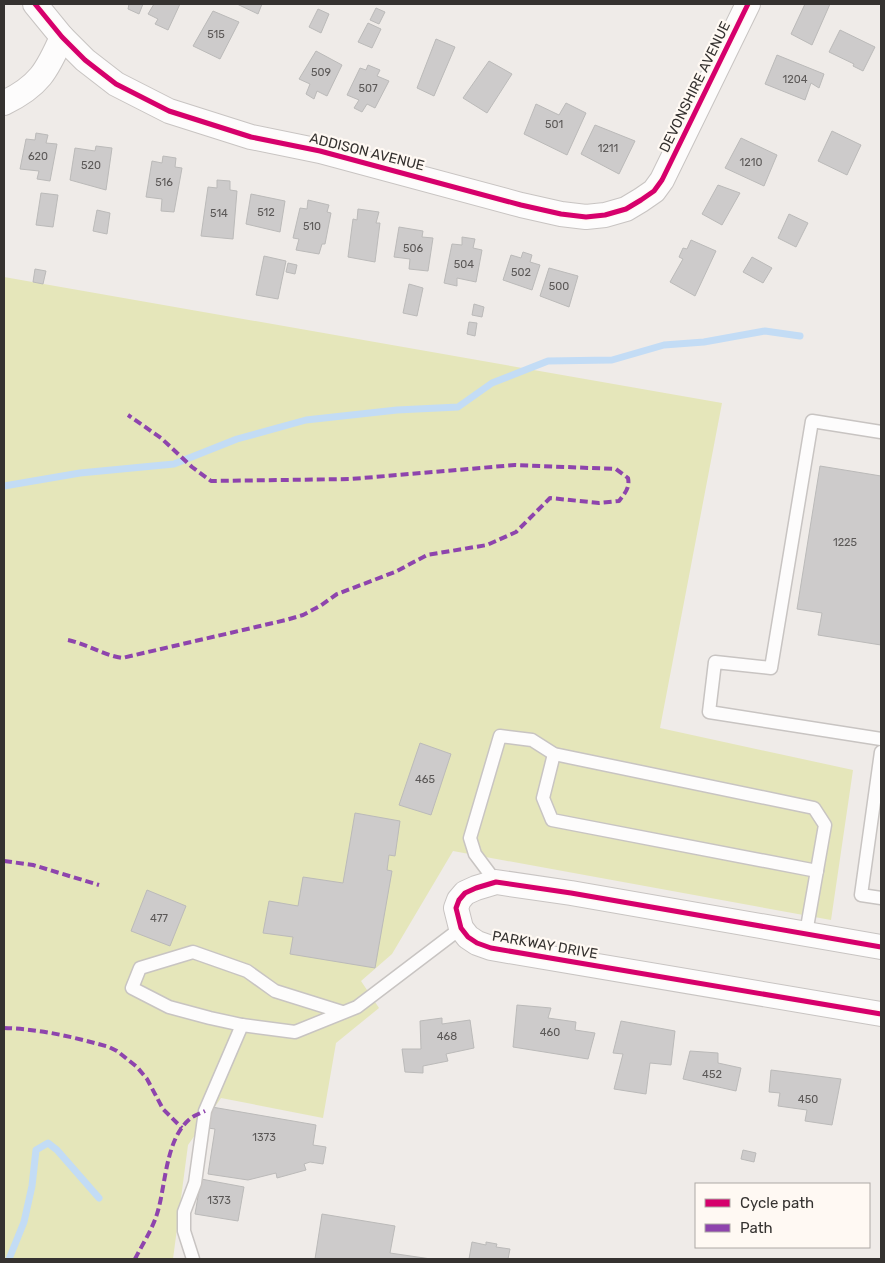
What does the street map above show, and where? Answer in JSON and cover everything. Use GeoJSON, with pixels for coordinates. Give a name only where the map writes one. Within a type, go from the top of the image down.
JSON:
{"type":"FeatureCollection","features":[{"type":"Feature","properties":{"kind":"street","name":"ADDISON AVENUE"},"geometry":{"type":"LineString","coordinates":[[35,4],[62,37],[85,60],[116,84],[169,111],[251,137],[320,151],[545,210],[586,218],[605,215],[626,208],[642,200],[662,180]]}},
{"type":"Feature","properties":{"kind":"street","name":"DEVONSHIRE AVENUE"},"geometry":{"type":"LineString","coordinates":[[662,180],[748,4]]}},
{"type":"Feature","properties":{"kind":"street"},"geometry":{"type":"LineString","coordinates":[[4,103],[38,81],[50,63],[62,37]]}},
{"type":"Feature","properties":{"kind":"street"},"geometry":{"type":"LineString","coordinates":[[461,928],[456,908],[459,900],[465,893],[496,882],[572,892],[881,947]]}},
{"type":"Feature","properties":{"kind":"street","name":"PARKWAY DRIVE"},"geometry":{"type":"LineString","coordinates":[[461,928],[468,937],[477,943],[491,948],[881,1014]]}},
{"type":"Feature","properties":{"kind":"lane"},"geometry":{"type":"LineString","coordinates":[[881,432],[812,422],[771,668],[715,662],[709,712],[881,738]]}},
{"type":"Feature","properties":{"kind":"lane"},"geometry":{"type":"LineString","coordinates":[[496,882],[475,854],[470,838],[500,736],[532,740],[554,754],[814,808],[825,825],[806,934]]}},
{"type":"Feature","properties":{"kind":"lane"},"geometry":{"type":"LineString","coordinates":[[881,752],[861,894],[881,898]]}},
{"type":"Feature","properties":{"kind":"lane"},"geometry":{"type":"LineString","coordinates":[[554,754],[543,798],[552,820],[817,871]]}},
{"type":"Feature","properties":{"kind":"lane"},"geometry":{"type":"LineString","coordinates":[[342,1012],[275,991],[247,971],[193,952],[140,968],[132,988],[169,1007],[242,1025],[295,1032],[342,1012],[357,1008],[461,928]]}},
{"type":"Feature","properties":{"kind":"lane"},"geometry":{"type":"LineString","coordinates":[[193,1259],[184,1231],[184,1212],[195,1183],[205,1111],[242,1025]]}},
{"type":"Feature","properties":{"kind":"green space"},"geometry":{"type":"Polygon","coordinates":[[[4,277],[722,403],[660,728],[853,770],[831,920],[453,851],[392,954],[361,981],[379,1008],[336,1043],[323,1118],[221,1098],[188,1145],[173,1259],[4,1259],[4,277]]]}},
{"type":"Feature","properties":{"kind":"building"},"geometry":{"type":"Polygon","coordinates":[[[129,4],[143,4],[139,14],[128,9],[129,4]]]}},
{"type":"Feature","properties":{"kind":"building"},"geometry":{"type":"Polygon","coordinates":[[[154,4],[180,4],[168,30],[155,24],[158,19],[148,14],[154,4]]]}},
{"type":"Feature","properties":{"kind":"building"},"geometry":{"type":"Polygon","coordinates":[[[237,4],[262,4],[258,14],[237,4]]]}},
{"type":"Feature","properties":{"kind":"building"},"geometry":{"type":"Polygon","coordinates":[[[805,4],[830,4],[812,45],[791,34],[805,4]]]}},
{"type":"Feature","properties":{"kind":"building"},"geometry":{"type":"Polygon","coordinates":[[[376,8],[385,12],[379,24],[370,20],[376,8]]]}},
{"type":"Feature","properties":{"kind":"building"},"geometry":{"type":"Polygon","coordinates":[[[318,9],[329,14],[321,33],[309,27],[318,9]]]}},
{"type":"Feature","properties":{"kind":"building"},"geometry":{"type":"Polygon","coordinates":[[[213,11],[239,22],[220,59],[193,46],[213,11]]]}},
{"type":"Feature","properties":{"kind":"building"},"geometry":{"type":"Polygon","coordinates":[[[368,23],[381,29],[372,48],[358,42],[368,23]]]}},
{"type":"Feature","properties":{"kind":"building"},"geometry":{"type":"Polygon","coordinates":[[[840,30],[875,47],[863,71],[853,66],[854,64],[829,52],[840,30]]]}},
{"type":"Feature","properties":{"kind":"building"},"geometry":{"type":"Polygon","coordinates":[[[436,39],[455,47],[434,96],[417,88],[436,39]]]}},
{"type":"Feature","properties":{"kind":"building"},"geometry":{"type":"Polygon","coordinates":[[[316,51],[342,65],[327,96],[317,91],[314,99],[306,94],[310,84],[299,79],[316,51]]]}},
{"type":"Feature","properties":{"kind":"building"},"geometry":{"type":"Polygon","coordinates":[[[777,55],[824,74],[819,88],[811,83],[805,100],[765,84],[777,55]]]}},
{"type":"Feature","properties":{"kind":"building"},"geometry":{"type":"Polygon","coordinates":[[[489,61],[512,74],[487,113],[463,98],[489,61]]]}},
{"type":"Feature","properties":{"kind":"building"},"geometry":{"type":"Polygon","coordinates":[[[368,65],[380,70],[377,76],[389,81],[375,108],[367,104],[362,112],[354,108],[359,100],[347,95],[360,68],[366,70],[368,65]]]}},
{"type":"Feature","properties":{"kind":"building"},"geometry":{"type":"Polygon","coordinates":[[[566,103],[586,113],[567,155],[524,134],[536,104],[559,115],[566,103]]]}},
{"type":"Feature","properties":{"kind":"building"},"geometry":{"type":"Polygon","coordinates":[[[595,125],[635,141],[619,174],[581,154],[595,125]]]}},
{"type":"Feature","properties":{"kind":"building"},"geometry":{"type":"Polygon","coordinates":[[[832,131],[861,145],[847,175],[818,161],[832,131]]]}},
{"type":"Feature","properties":{"kind":"building"},"geometry":{"type":"Polygon","coordinates":[[[36,133],[48,135],[46,143],[57,144],[50,181],[37,179],[39,171],[20,169],[26,139],[35,140],[36,133]]]}},
{"type":"Feature","properties":{"kind":"building"},"geometry":{"type":"Polygon","coordinates":[[[741,138],[777,155],[764,186],[725,168],[741,138]]]}},
{"type":"Feature","properties":{"kind":"building"},"geometry":{"type":"Polygon","coordinates":[[[96,146],[112,148],[106,190],[70,180],[75,148],[95,151],[96,146]]]}},
{"type":"Feature","properties":{"kind":"building"},"geometry":{"type":"Polygon","coordinates":[[[163,156],[176,158],[175,167],[182,168],[174,212],[161,211],[162,199],[146,197],[152,161],[162,163],[163,156]]]}},
{"type":"Feature","properties":{"kind":"building"},"geometry":{"type":"Polygon","coordinates":[[[217,180],[230,181],[230,190],[237,191],[233,239],[201,236],[208,187],[217,188],[217,180]]]}},
{"type":"Feature","properties":{"kind":"building"},"geometry":{"type":"Polygon","coordinates":[[[718,185],[740,193],[722,225],[702,214],[718,185]]]}},
{"type":"Feature","properties":{"kind":"building"},"geometry":{"type":"Polygon","coordinates":[[[41,193],[58,195],[53,227],[36,225],[41,193]]]}},
{"type":"Feature","properties":{"kind":"building"},"geometry":{"type":"Polygon","coordinates":[[[251,194],[285,201],[280,232],[246,224],[251,194]]]}},
{"type":"Feature","properties":{"kind":"building"},"geometry":{"type":"Polygon","coordinates":[[[308,200],[329,205],[327,212],[331,213],[325,244],[322,244],[319,254],[296,250],[299,239],[293,238],[300,208],[307,209],[308,200]]]}},
{"type":"Feature","properties":{"kind":"building"},"geometry":{"type":"Polygon","coordinates":[[[358,209],[379,212],[376,223],[380,223],[375,262],[348,257],[353,219],[357,220],[358,209]]]}},
{"type":"Feature","properties":{"kind":"building"},"geometry":{"type":"Polygon","coordinates":[[[97,210],[110,213],[107,234],[93,231],[97,210]]]}},
{"type":"Feature","properties":{"kind":"building"},"geometry":{"type":"Polygon","coordinates":[[[789,214],[808,223],[796,247],[778,238],[789,214]]]}},
{"type":"Feature","properties":{"kind":"building"},"geometry":{"type":"Polygon","coordinates":[[[399,227],[423,231],[422,237],[433,238],[428,271],[409,269],[410,259],[394,257],[399,227]]]}},
{"type":"Feature","properties":{"kind":"building"},"geometry":{"type":"Polygon","coordinates":[[[462,237],[475,239],[473,248],[482,250],[476,282],[457,278],[457,286],[444,283],[452,244],[462,245],[462,237]]]}},
{"type":"Feature","properties":{"kind":"building"},"geometry":{"type":"Polygon","coordinates":[[[691,240],[716,251],[695,296],[670,282],[683,259],[679,257],[683,248],[687,249],[691,240]]]}},
{"type":"Feature","properties":{"kind":"building"},"geometry":{"type":"Polygon","coordinates":[[[523,252],[532,255],[530,262],[540,265],[532,290],[503,280],[511,255],[521,258],[523,252]]]}},
{"type":"Feature","properties":{"kind":"building"},"geometry":{"type":"Polygon","coordinates":[[[264,256],[286,261],[278,299],[256,295],[264,256]]]}},
{"type":"Feature","properties":{"kind":"building"},"geometry":{"type":"Polygon","coordinates":[[[752,257],[772,268],[763,283],[743,272],[752,257]]]}},
{"type":"Feature","properties":{"kind":"building"},"geometry":{"type":"Polygon","coordinates":[[[288,263],[297,265],[295,274],[286,272],[288,263]]]}},
{"type":"Feature","properties":{"kind":"building"},"geometry":{"type":"Polygon","coordinates":[[[549,268],[578,276],[569,307],[540,296],[549,268]]]}},
{"type":"Feature","properties":{"kind":"building"},"geometry":{"type":"Polygon","coordinates":[[[35,269],[46,271],[43,284],[33,282],[35,269]]]}},
{"type":"Feature","properties":{"kind":"building"},"geometry":{"type":"Polygon","coordinates":[[[409,284],[423,288],[417,316],[403,313],[409,284]]]}},
{"type":"Feature","properties":{"kind":"building"},"geometry":{"type":"Polygon","coordinates":[[[474,304],[484,307],[482,317],[472,315],[474,304]]]}},
{"type":"Feature","properties":{"kind":"building"},"geometry":{"type":"Polygon","coordinates":[[[469,322],[477,323],[475,336],[467,334],[469,322]]]}},
{"type":"Feature","properties":{"kind":"building"},"geometry":{"type":"Polygon","coordinates":[[[820,466],[881,476],[881,645],[818,635],[822,613],[797,609],[820,466]]]}},
{"type":"Feature","properties":{"kind":"building"},"geometry":{"type":"Polygon","coordinates":[[[420,743],[451,754],[431,815],[399,805],[420,743]]]}},
{"type":"Feature","properties":{"kind":"building"},"geometry":{"type":"Polygon","coordinates":[[[355,813],[400,821],[395,856],[389,855],[387,870],[392,871],[375,968],[290,954],[293,937],[263,933],[269,901],[298,906],[303,877],[343,883],[355,813]]]}},
{"type":"Feature","properties":{"kind":"building"},"geometry":{"type":"Polygon","coordinates":[[[147,890],[186,906],[170,946],[131,931],[147,890]]]}},
{"type":"Feature","properties":{"kind":"building"},"geometry":{"type":"Polygon","coordinates":[[[517,1005],[551,1008],[548,1018],[576,1022],[575,1030],[595,1033],[588,1059],[513,1047],[517,1005]]]}},
{"type":"Feature","properties":{"kind":"building"},"geometry":{"type":"Polygon","coordinates":[[[442,1018],[442,1024],[470,1020],[474,1048],[446,1054],[448,1061],[423,1066],[423,1073],[405,1072],[402,1049],[421,1049],[420,1021],[442,1018]]]}},
{"type":"Feature","properties":{"kind":"building"},"geometry":{"type":"Polygon","coordinates":[[[621,1021],[675,1031],[671,1065],[650,1063],[646,1094],[614,1089],[623,1054],[613,1053],[621,1021]]]}},
{"type":"Feature","properties":{"kind":"building"},"geometry":{"type":"Polygon","coordinates":[[[690,1051],[718,1053],[718,1063],[741,1068],[736,1091],[683,1079],[690,1051]]]}},
{"type":"Feature","properties":{"kind":"building"},"geometry":{"type":"Polygon","coordinates":[[[771,1070],[841,1079],[832,1125],[805,1121],[807,1110],[778,1106],[780,1093],[769,1092],[771,1070]]]}},
{"type":"Feature","properties":{"kind":"building"},"geometry":{"type":"Polygon","coordinates":[[[212,1107],[316,1125],[313,1145],[326,1147],[323,1164],[310,1162],[304,1164],[306,1170],[277,1178],[276,1173],[248,1180],[208,1174],[215,1129],[208,1128],[212,1107]]]}},
{"type":"Feature","properties":{"kind":"building"},"geometry":{"type":"Polygon","coordinates":[[[743,1150],[756,1153],[754,1162],[741,1159],[743,1150]]]}},
{"type":"Feature","properties":{"kind":"building"},"geometry":{"type":"Polygon","coordinates":[[[201,1179],[244,1187],[238,1221],[195,1214],[201,1179]]]}},
{"type":"Feature","properties":{"kind":"building"},"geometry":{"type":"Polygon","coordinates":[[[322,1214],[395,1226],[390,1253],[431,1259],[315,1259],[322,1214]]]}},
{"type":"Feature","properties":{"kind":"building"},"geometry":{"type":"Polygon","coordinates":[[[472,1242],[486,1245],[486,1242],[497,1244],[496,1247],[510,1249],[508,1259],[469,1259],[472,1242]]]}},
{"type":"Feature","properties":{"kind":"waterway"},"geometry":{"type":"LineString","coordinates":[[4,486],[80,473],[174,464],[237,439],[306,420],[397,410],[458,407],[492,383],[548,361],[612,360],[664,345],[704,342],[765,331],[800,336]]}},
{"type":"Feature","properties":{"kind":"waterway"},"geometry":{"type":"LineString","coordinates":[[9,1259],[24,1222],[32,1186],[36,1150],[48,1143],[57,1150],[99,1198]]}},
{"type":"Feature","properties":{"kind":"marked path"},"geometry":{"type":"LineString","coordinates":[[68,640],[122,658],[286,620],[303,615],[337,594],[395,572],[427,555],[487,545],[516,532],[550,498],[599,503],[619,501],[628,485],[628,478],[616,469],[515,465],[351,479],[211,481],[192,467],[161,438],[128,415]]}},
{"type":"Feature","properties":{"kind":"marked path"},"geometry":{"type":"LineString","coordinates":[[4,861],[33,865],[99,885]]}},
{"type":"Feature","properties":{"kind":"marked path"},"geometry":{"type":"LineString","coordinates":[[4,1028],[57,1034],[109,1047],[117,1051],[137,1067],[147,1079],[163,1109],[182,1128]]}},
{"type":"Feature","properties":{"kind":"marked path"},"geometry":{"type":"LineString","coordinates":[[135,1259],[150,1232],[157,1214],[171,1150],[176,1138],[182,1127],[191,1118],[205,1111]]}},
{"type":"Feature","properties":{"kind":"cycle path"},"geometry":{"type":"LineString","coordinates":[[35,4],[62,37],[85,60],[116,84],[169,111],[251,137],[320,151],[521,205],[561,214],[586,217],[605,215],[626,209],[654,191],[662,180],[748,4]]}},
{"type":"Feature","properties":{"kind":"cycle path"},"geometry":{"type":"LineString","coordinates":[[881,947],[571,893],[496,882],[465,893],[459,900],[456,908],[461,928],[468,937],[477,943],[491,948],[881,1014]]}}]}
